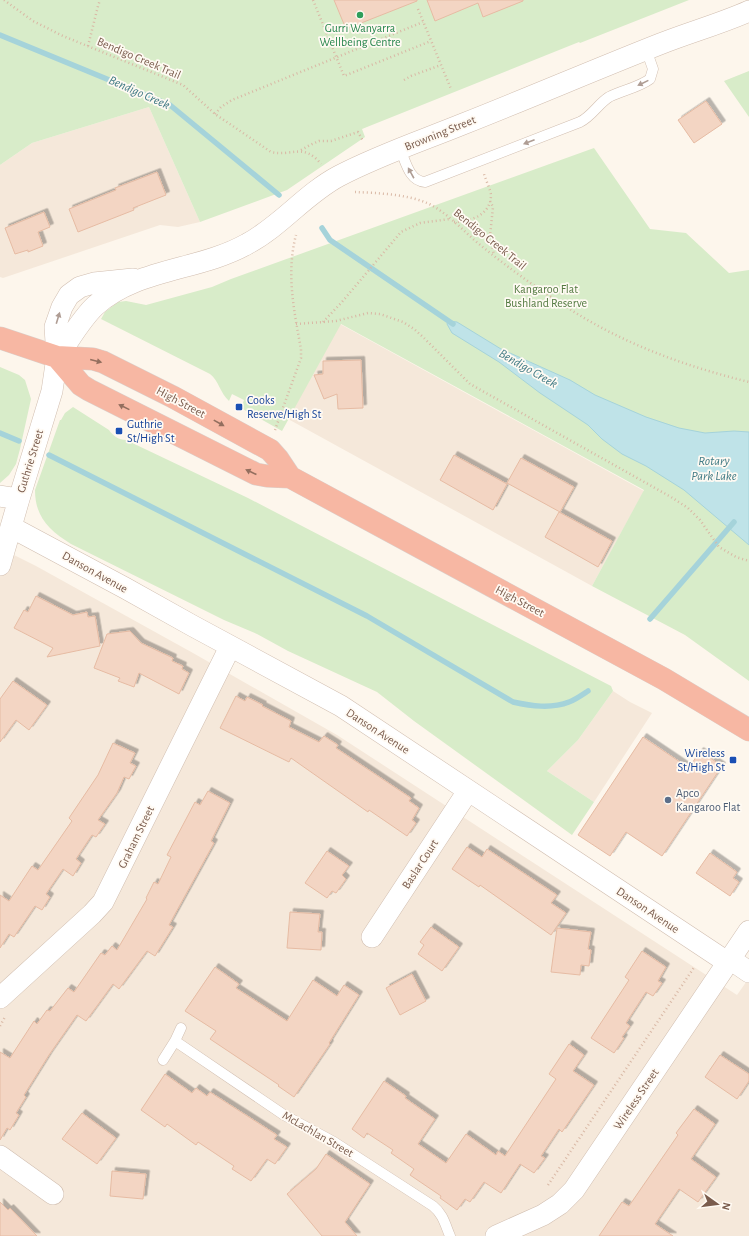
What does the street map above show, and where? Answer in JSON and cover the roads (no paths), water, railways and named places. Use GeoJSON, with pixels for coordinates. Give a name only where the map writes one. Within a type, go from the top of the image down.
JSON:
{"type":"FeatureCollection","features":[{"type":"Feature","properties":{"kind":"highway","name":"High Street"},"geometry":{"type":"LineString","coordinates":[[0,338],[57,357],[93,359],[103,362],[173,397],[270,450],[290,477]]}},
{"type":"Feature","properties":{"kind":"highway","name":"High Street"},"geometry":{"type":"LineString","coordinates":[[57,357],[81,385],[88,390],[256,474],[290,477],[664,679],[749,730]]}},
{"type":"Feature","properties":{"kind":"street","name":"Browning Street"},"geometry":{"type":"LineString","coordinates":[[57,357],[94,306],[121,288],[145,278],[224,256],[248,244],[272,227],[312,194],[337,177],[362,164],[646,49],[726,21],[749,11]]}},
{"type":"Feature","properties":{"kind":"street","name":"Guthrie Street"},"geometry":{"type":"LineString","coordinates":[[0,565],[11,527],[9,498],[52,391],[57,357]]}},
{"type":"Feature","properties":{"kind":"street","name":"Danson Avenue"},"geometry":{"type":"LineString","coordinates":[[11,527],[126,588],[230,647],[341,706],[468,791],[729,961],[749,972]]}},
{"type":"Feature","properties":{"kind":"street","name":"Graham Street"},"geometry":{"type":"LineString","coordinates":[[0,998],[92,914],[103,902],[230,647]]}},
{"type":"Feature","properties":{"kind":"street","name":"Baslar Court"},"geometry":{"type":"LineString","coordinates":[[372,937],[468,791]]}},
{"type":"Feature","properties":{"kind":"street","name":"Wireless Street"},"geometry":{"type":"LineString","coordinates":[[496,1236],[544,1215],[560,1204],[574,1190],[749,930]]}},
{"type":"Feature","properties":{"kind":"street"},"geometry":{"type":"LineString","coordinates":[[0,1156],[53,1194]]}},
{"type":"Feature","properties":{"kind":"lane"},"geometry":{"type":"LineString","coordinates":[[400,149],[412,176],[418,181],[426,182],[580,122],[601,103],[612,96],[650,79],[653,69],[646,49]]}},
{"type":"Feature","properties":{"kind":"lane"},"geometry":{"type":"LineString","coordinates":[[163,1060],[181,1028]]}},
{"type":"Feature","properties":{"kind":"lane","name":"McLachlan Street"},"geometry":{"type":"LineString","coordinates":[[175,1041],[284,1115],[334,1142],[433,1206],[442,1216],[450,1236]]}},
{"type":"Feature","properties":{"kind":"water","name":"Rotary Park Lake"},"geometry":{"type":"Polygon","coordinates":[[[448,321],[457,322],[501,349],[570,380],[595,395],[646,417],[679,428],[705,433],[734,431],[749,432],[749,545],[684,490],[646,466],[622,454],[602,439],[588,425],[540,393],[499,362],[452,333],[447,324],[448,321]]]}},
{"type":"Feature","properties":{"kind":"waterway","name":"Bendigo Creek"},"geometry":{"type":"LineString","coordinates":[[0,35],[170,105],[279,195]]}},
{"type":"Feature","properties":{"kind":"waterway","name":"Bendigo Creek"},"geometry":{"type":"LineString","coordinates":[[322,228],[330,240],[453,324]]}},
{"type":"Feature","properties":{"kind":"waterway"},"geometry":{"type":"LineString","coordinates":[[0,433],[19,441]]}},
{"type":"Feature","properties":{"kind":"waterway"},"geometry":{"type":"LineString","coordinates":[[49,455],[367,616],[513,702],[534,706],[555,706],[571,701],[588,691]]}},
{"type":"Feature","properties":{"kind":"waterway"},"geometry":{"type":"LineString","coordinates":[[650,619],[734,522]]}},
{"type":"Feature","properties":{"kind":"place","name":"Gurri Wanyarra Wellbeing Centre"},"geometry":{"type":"Point","coordinates":[360,15]}},
{"type":"Feature","properties":{"kind":"place","name":"Cooks Reserve/High St"},"geometry":{"type":"Point","coordinates":[239,407]}},
{"type":"Feature","properties":{"kind":"place","name":"Guthrie St/High St"},"geometry":{"type":"Point","coordinates":[119,431]}},
{"type":"Feature","properties":{"kind":"place","name":"Wireless St/High St"},"geometry":{"type":"Point","coordinates":[733,760]}},
{"type":"Feature","properties":{"kind":"place","name":"Apco Kangaroo Flat"},"geometry":{"type":"Point","coordinates":[668,800]}},
{"type":"Feature","properties":{"kind":"park label","name":"Kangaroo Flat Bushland Reserve"},"geometry":{"type":"Point","coordinates":[546,296]}}]}
